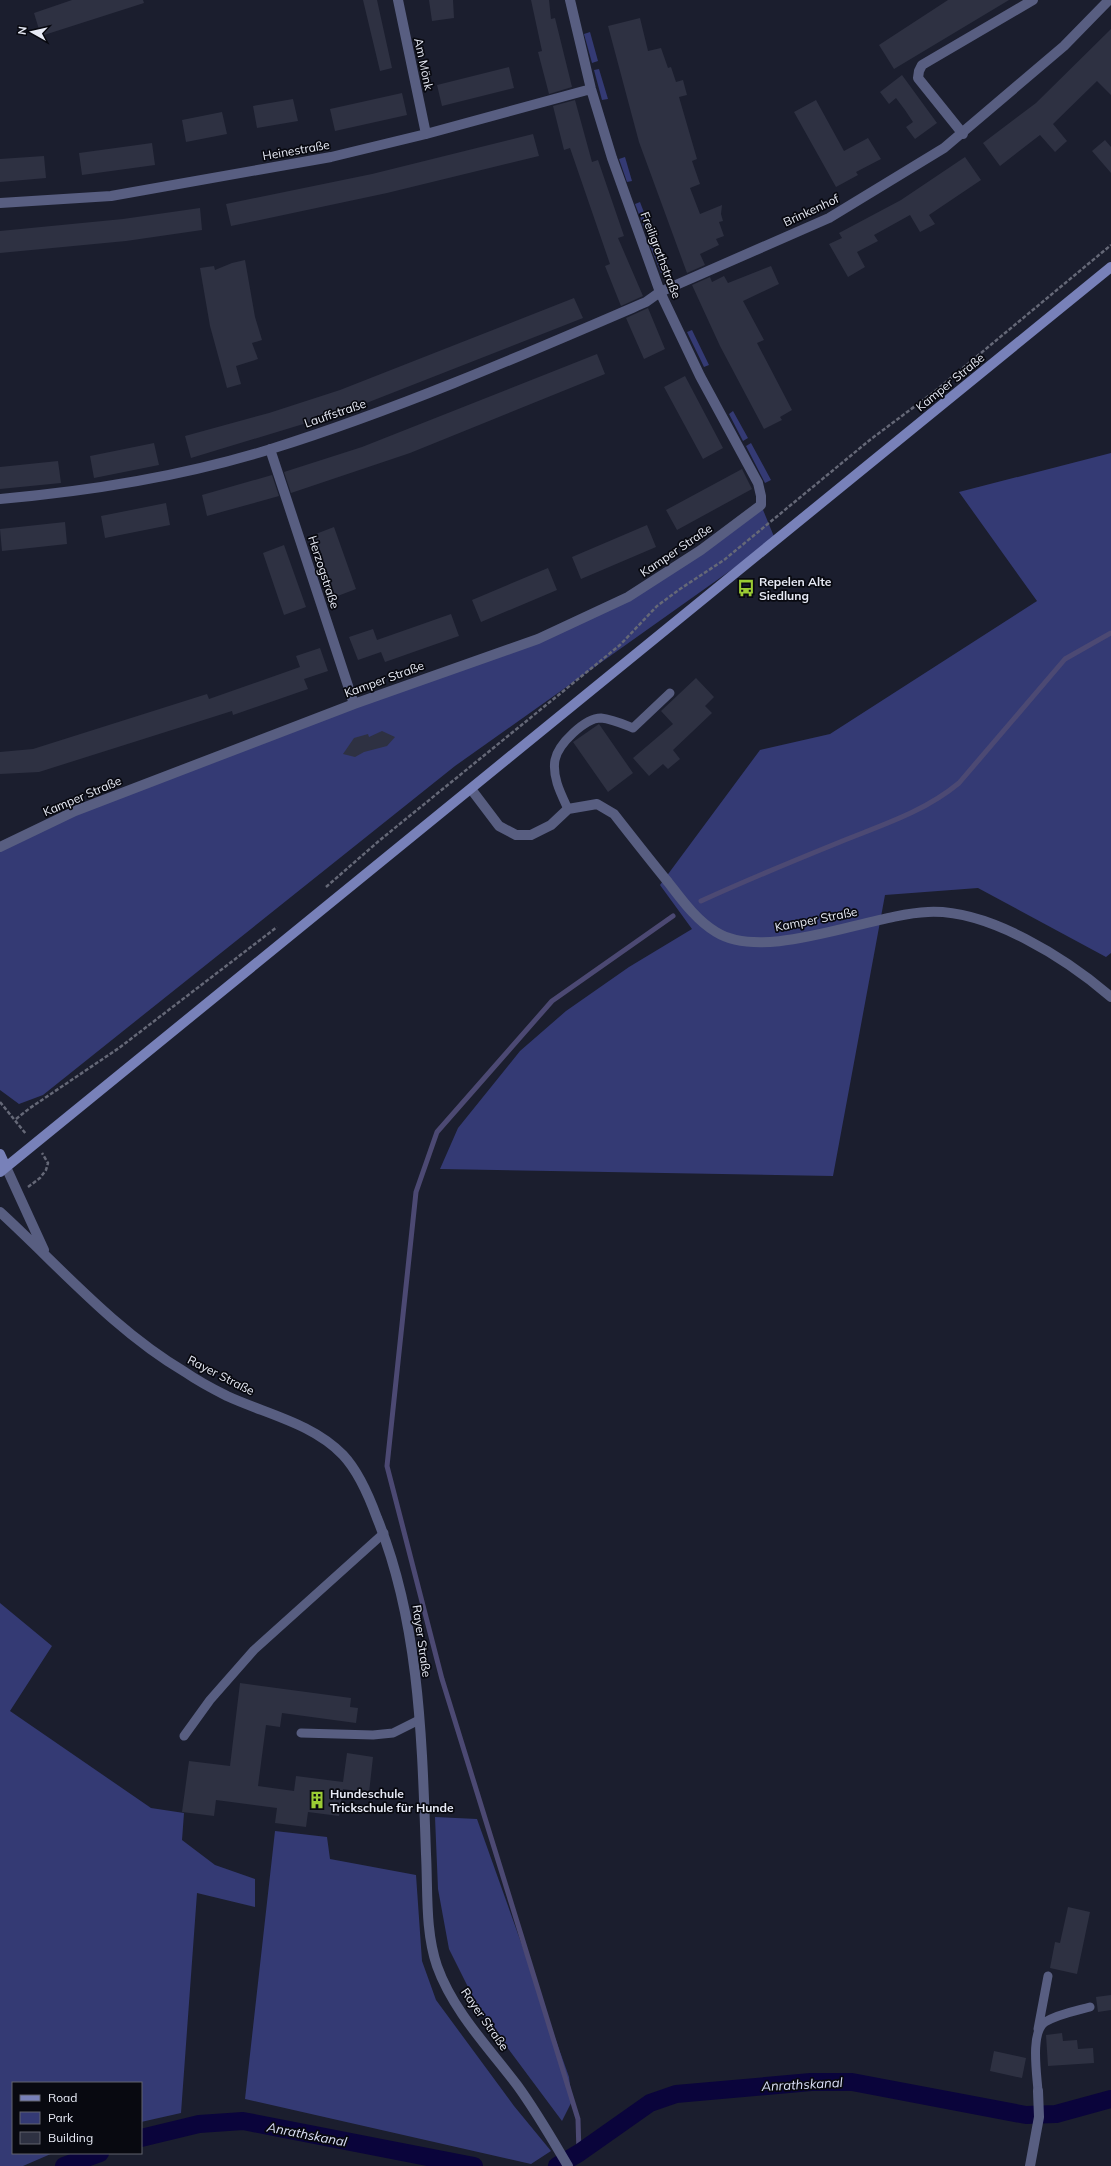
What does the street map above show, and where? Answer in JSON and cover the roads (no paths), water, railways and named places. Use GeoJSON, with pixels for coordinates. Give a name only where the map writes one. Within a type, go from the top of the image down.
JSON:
{"type":"FeatureCollection","features":[{"type":"Feature","properties":{"kind":"main road","name":"Kamper Straße"},"geometry":{"type":"LineString","coordinates":[[3,1169],[471,789],[775,539],[858,476],[1111,268]]}},
{"type":"Feature","properties":{"kind":"main road"},"geometry":{"type":"LineString","coordinates":[[0,1154],[3,1169]]}},
{"type":"Feature","properties":{"kind":"street","name":"Am Mönk"},"geometry":{"type":"LineString","coordinates":[[398,0],[426,134]]}},
{"type":"Feature","properties":{"kind":"street","name":"Freiligrathstraße"},"geometry":{"type":"LineString","coordinates":[[570,0],[591,89],[617,173],[660,292],[700,376],[758,483],[761,496],[761,505]]}},
{"type":"Feature","properties":{"kind":"street"},"geometry":{"type":"LineString","coordinates":[[963,134],[918,78],[922,65],[1033,0]]}},
{"type":"Feature","properties":{"kind":"street","name":"Brinkenhof"},"geometry":{"type":"LineString","coordinates":[[660,292],[829,218],[894,180],[944,148],[963,134],[1064,46],[1109,0]]}},
{"type":"Feature","properties":{"kind":"street","name":"Heinestraße"},"geometry":{"type":"LineString","coordinates":[[0,203],[111,196],[331,157],[426,134],[591,89]]}},
{"type":"Feature","properties":{"kind":"street","name":"Lauffstraße"},"geometry":{"type":"LineString","coordinates":[[0,499],[81,490],[149,478],[270,449],[354,421],[515,359],[646,302],[660,292]]}},
{"type":"Feature","properties":{"kind":"street","name":"Herzogstraße"},"geometry":{"type":"LineString","coordinates":[[270,449],[354,704]]}},
{"type":"Feature","properties":{"kind":"street","name":"Kamper Straße"},"geometry":{"type":"LineString","coordinates":[[0,847],[75,811],[354,704],[538,638],[628,597],[701,550],[761,505]]}},
{"type":"Feature","properties":{"kind":"street"},"geometry":{"type":"LineString","coordinates":[[471,789],[499,826],[516,835],[531,835],[551,825],[568,809]]}},
{"type":"Feature","properties":{"kind":"street","name":"Kamper Straße"},"geometry":{"type":"LineString","coordinates":[[568,809],[597,804],[614,814],[693,913],[716,933],[738,941],[765,942],[798,938],[900,914],[930,911],[964,916],[993,924],[1025,939],[1063,960],[1111,997]]}},
{"type":"Feature","properties":{"kind":"street","name":"Rayer Straße"},"geometry":{"type":"LineString","coordinates":[[3,1169],[45,1253]]}},
{"type":"Feature","properties":{"kind":"street","name":"Rayer Straße"},"geometry":{"type":"LineString","coordinates":[[0,1212],[45,1253],[108,1316],[135,1338],[184,1372],[227,1396],[320,1436],[344,1456],[366,1490],[384,1533],[403,1598],[419,1720],[429,1926],[437,1966],[455,2002],[475,2032],[519,2088],[568,2166]]}},
{"type":"Feature","properties":{"kind":"street"},"geometry":{"type":"LineString","coordinates":[[1030,2166],[1039,2117],[1038,2091]]}},
{"type":"Feature","properties":{"kind":"lane"},"geometry":{"type":"LineString","coordinates":[[568,809],[556,784],[555,759],[565,742],[585,724],[600,718],[620,722],[634,728],[670,693]]}},
{"type":"Feature","properties":{"kind":"lane"},"geometry":{"type":"LineString","coordinates":[[184,1736],[210,1700],[254,1650],[384,1533]]}},
{"type":"Feature","properties":{"kind":"lane"},"geometry":{"type":"LineString","coordinates":[[301,1733],[373,1735],[393,1733],[419,1720]]}},
{"type":"Feature","properties":{"kind":"lane"},"geometry":{"type":"LineString","coordinates":[[1038,2091],[1036,2042],[1048,1976]]}},
{"type":"Feature","properties":{"kind":"lane"},"geometry":{"type":"LineString","coordinates":[[1038,2030],[1044,2022],[1090,2007]]}},
{"type":"Feature","properties":{"kind":"waterway"},"geometry":{"type":"LineString","coordinates":[[701,901],[787,863],[887,824],[917,810],[946,793],[959,783],[1065,659],[1111,633]]}},
{"type":"Feature","properties":{"kind":"waterway"},"geometry":{"type":"LineString","coordinates":[[579,2153],[578,2119],[442,1679],[387,1466],[416,1192],[437,1132],[552,1001],[673,916]]}},
{"type":"Feature","properties":{"kind":"waterway","name":"Anrathskanal"},"geometry":{"type":"LineString","coordinates":[[557,2166],[579,2153],[650,2103],[676,2094],[811,2082],[852,2082],[1026,2115],[1056,2114],[1111,2099]]}},
{"type":"Feature","properties":{"kind":"waterway","name":"Anrathskanal"},"geometry":{"type":"LineString","coordinates":[[142,2138],[199,2124],[243,2121],[474,2166]]}},
{"type":"Feature","properties":{"kind":"waterway","name":"Anrathskanal"},"geometry":{"type":"LineString","coordinates":[[64,2166],[97,2154]]}},
{"type":"Feature","properties":{"kind":"place","name":"Repelen Alte Siedlung"},"geometry":{"type":"Point","coordinates":[746,588]}},
{"type":"Feature","properties":{"kind":"place","name":"Hundeschule Trickschule für Hunde"},"geometry":{"type":"Point","coordinates":[317,1800]}}]}
